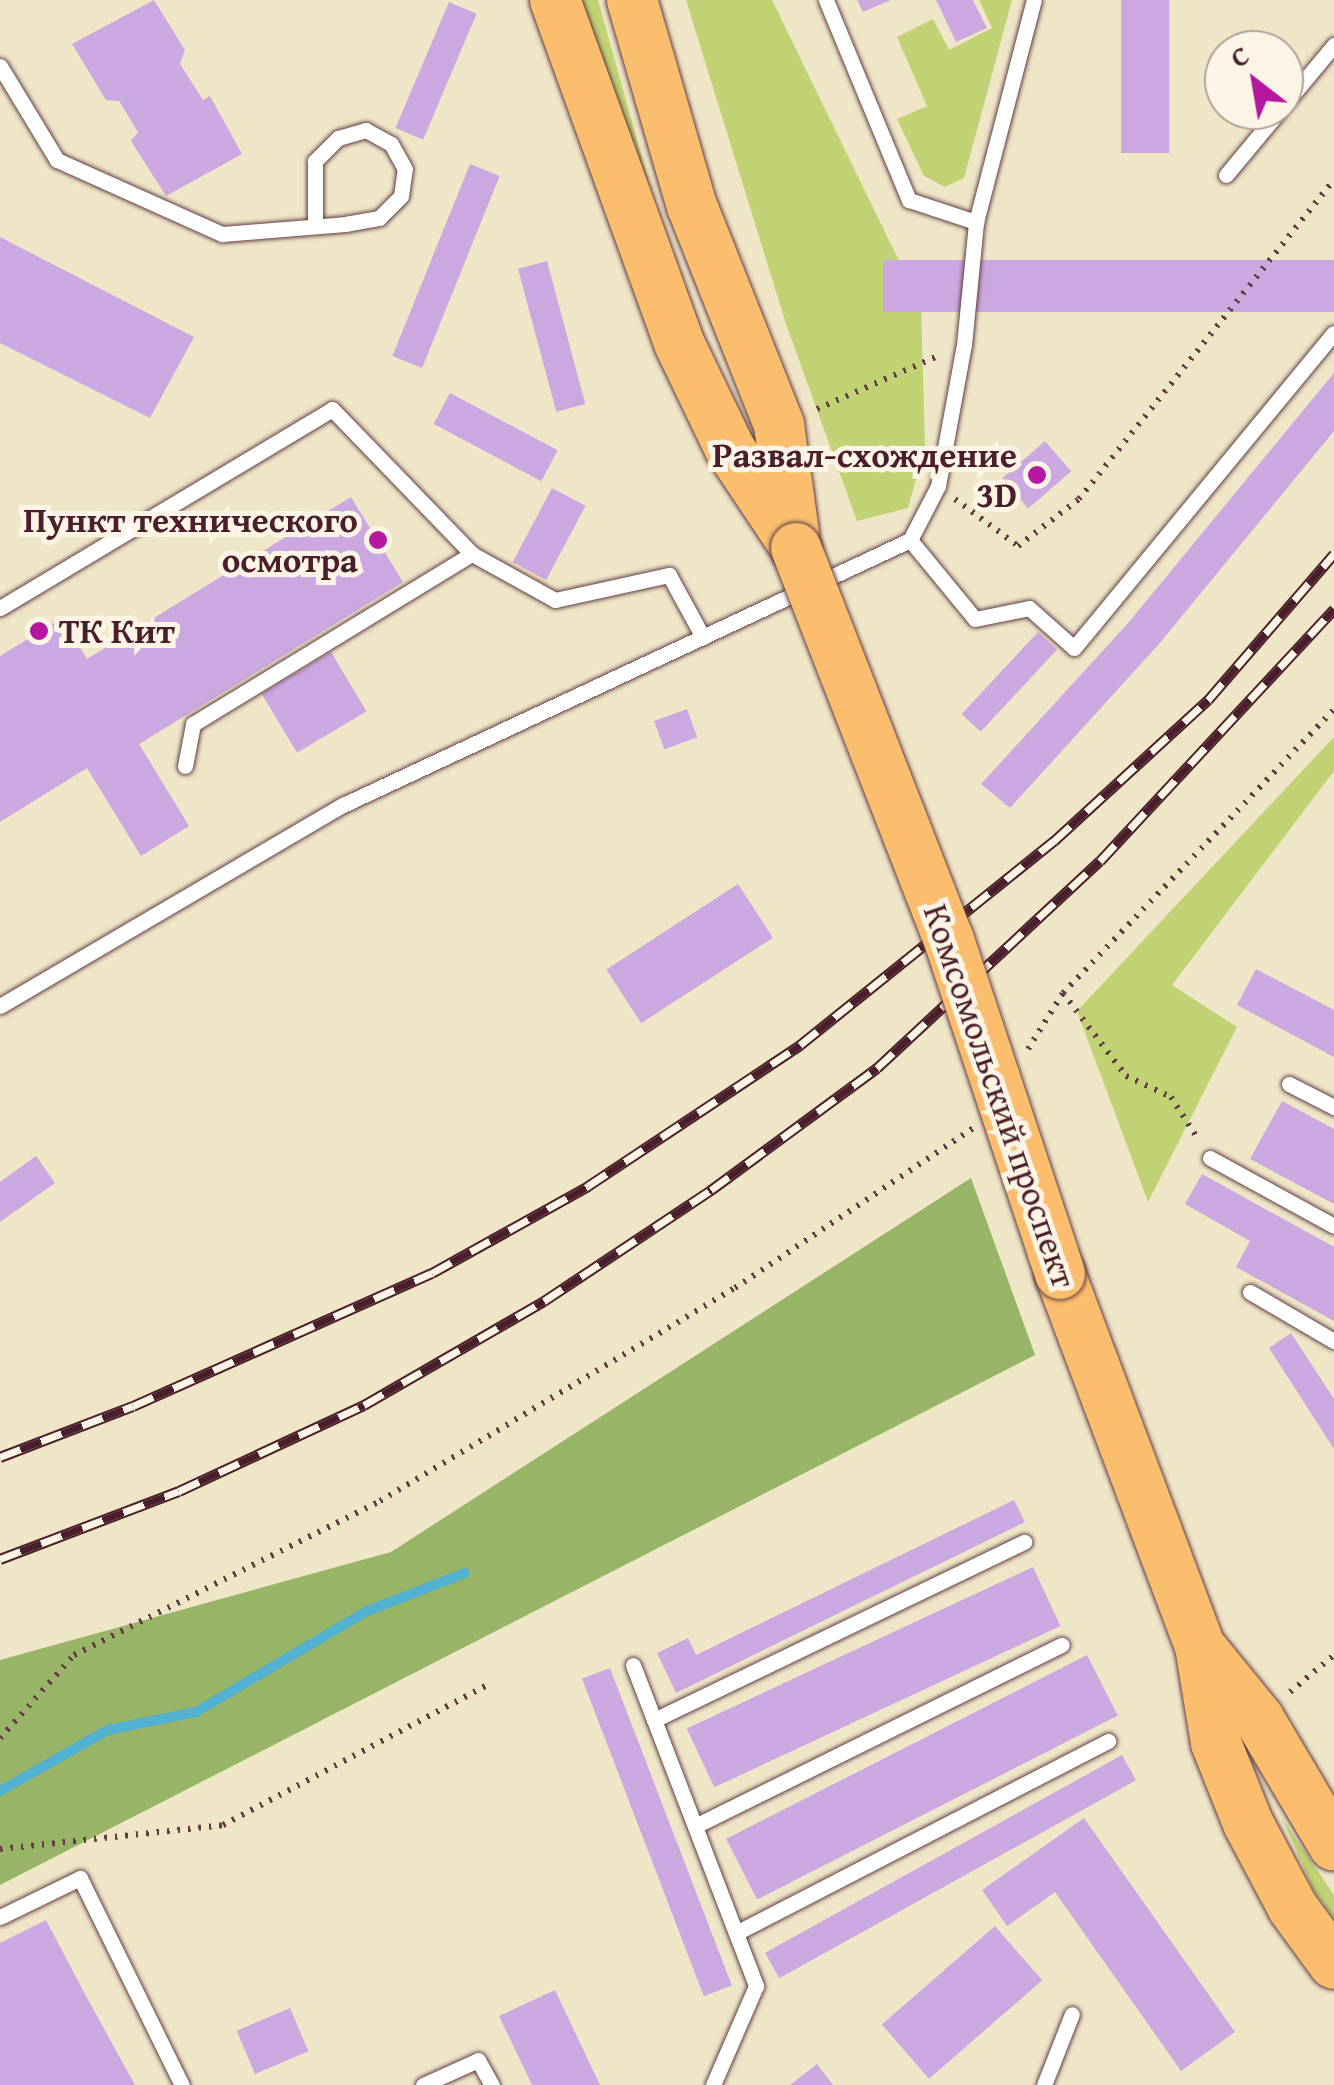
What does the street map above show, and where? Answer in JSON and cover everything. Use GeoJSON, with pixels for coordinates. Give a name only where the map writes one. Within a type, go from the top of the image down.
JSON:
{"type":"FeatureCollection","features":[{"type":"Feature","properties":{"kind":"main road","name":"Комсомольский проспект"},"geometry":{"type":"LineString","coordinates":[[555,0],[679,342],[730,449],[796,548],[949,940],[1060,1274],[1200,1646],[1216,1743],[1248,1824],[1293,1908],[1334,1964]]}},
{"type":"Feature","properties":{"kind":"main road","name":"Комсомольский проспект"},"geometry":{"type":"LineString","coordinates":[[632,0],[692,206],[779,425],[796,548]]}},
{"type":"Feature","properties":{"kind":"main road","name":"Комсомольский проспект"},"geometry":{"type":"LineString","coordinates":[[1200,1646],[1259,1719],[1334,1846]]}},
{"type":"Feature","properties":{"kind":"lane"},"geometry":{"type":"LineString","coordinates":[[826,0],[909,200],[976,222]]}},
{"type":"Feature","properties":{"kind":"lane"},"geometry":{"type":"LineString","coordinates":[[0,1006],[343,805],[910,540],[938,486],[964,345],[976,222],[1034,0]]}},
{"type":"Feature","properties":{"kind":"lane"},"geometry":{"type":"LineString","coordinates":[[1304,81],[1334,45]]}},
{"type":"Feature","properties":{"kind":"lane"},"geometry":{"type":"LineString","coordinates":[[0,66],[57,160],[222,234],[315,225],[379,218],[401,196],[405,169],[391,144],[366,130],[338,138],[315,162],[315,225]]}},
{"type":"Feature","properties":{"kind":"lane"},"geometry":{"type":"LineString","coordinates":[[1226,175],[1263,130]]}},
{"type":"Feature","properties":{"kind":"lane"},"geometry":{"type":"LineString","coordinates":[[910,540],[975,619],[1029,608],[1074,648],[1334,333]]}},
{"type":"Feature","properties":{"kind":"lane"},"geometry":{"type":"LineString","coordinates":[[0,608],[332,409],[472,554],[555,600],[668,575],[703,637]]}},
{"type":"Feature","properties":{"kind":"lane"},"geometry":{"type":"LineString","coordinates":[[184,766],[193,724],[472,554]]}},
{"type":"Feature","properties":{"kind":"lane"},"geometry":{"type":"LineString","coordinates":[[1289,1084],[1334,1107]]}},
{"type":"Feature","properties":{"kind":"lane"},"geometry":{"type":"LineString","coordinates":[[1210,1158],[1334,1226]]}},
{"type":"Feature","properties":{"kind":"lane"},"geometry":{"type":"LineString","coordinates":[[1250,1292],[1334,1341]]}},
{"type":"Feature","properties":{"kind":"lane"},"geometry":{"type":"LineString","coordinates":[[654,1720],[1024,1542]]}},
{"type":"Feature","properties":{"kind":"lane"},"geometry":{"type":"LineString","coordinates":[[695,1826],[1062,1645]]}},
{"type":"Feature","properties":{"kind":"lane"},"geometry":{"type":"LineString","coordinates":[[633,1665],[756,1986],[713,2085]]}},
{"type":"Feature","properties":{"kind":"lane"},"geometry":{"type":"LineString","coordinates":[[736,1932],[1108,1741]]}},
{"type":"Feature","properties":{"kind":"lane"},"geometry":{"type":"LineString","coordinates":[[0,1917],[80,1878],[182,2085]]}},
{"type":"Feature","properties":{"kind":"lane"},"geometry":{"type":"LineString","coordinates":[[1044,2085],[1072,2014]]}},
{"type":"Feature","properties":{"kind":"lane"},"geometry":{"type":"LineString","coordinates":[[423,2085],[478,2060],[492,2085]]}},
{"type":"Feature","properties":{"kind":"path"},"geometry":{"type":"LineString","coordinates":[[938,486],[1018,546],[1079,499],[1334,180]]}},
{"type":"Feature","properties":{"kind":"path"},"geometry":{"type":"LineString","coordinates":[[779,425],[964,345]]}},
{"type":"Feature","properties":{"kind":"path"},"geometry":{"type":"LineString","coordinates":[[1023,1058],[1063,993],[1334,709]]}},
{"type":"Feature","properties":{"kind":"path"},"geometry":{"type":"LineString","coordinates":[[1063,993],[1126,1076],[1171,1097],[1210,1158]]}},
{"type":"Feature","properties":{"kind":"path"},"geometry":{"type":"LineString","coordinates":[[0,1738],[74,1654],[380,1501],[735,1288],[983,1122]]}},
{"type":"Feature","properties":{"kind":"path"},"geometry":{"type":"LineString","coordinates":[[1259,1719],[1334,1654]]}},
{"type":"Feature","properties":{"kind":"path"},"geometry":{"type":"LineString","coordinates":[[0,1849],[223,1824],[486,1686]]}},
{"type":"Feature","properties":{"kind":"green space"},"geometry":{"type":"Polygon","coordinates":[[[579,0],[598,0],[651,190],[579,0]]]}},
{"type":"Feature","properties":{"kind":"green space"},"geometry":{"type":"Polygon","coordinates":[[[686,0],[772,0],[921,306],[925,447],[908,508],[857,521],[786,324],[686,0]]]}},
{"type":"Feature","properties":{"kind":"green space"},"geometry":{"type":"Polygon","coordinates":[[[979,0],[1012,0],[964,178],[945,187],[924,176],[897,119],[927,106],[897,37],[933,19],[949,50],[992,28],[979,0]]]}},
{"type":"Feature","properties":{"kind":"green space"},"geometry":{"type":"Polygon","coordinates":[[[1334,737],[1334,771],[1172,985],[1237,1027],[1148,1202],[1077,1011],[1334,737]]]}},
{"type":"Feature","properties":{"kind":"green space"},"geometry":{"type":"Polygon","coordinates":[[[971,1178],[1035,1355],[0,1885],[0,1660],[391,1552],[971,1178]]]}},
{"type":"Feature","properties":{"kind":"green space"},"geometry":{"type":"Polygon","coordinates":[[[1282,1818],[1334,1895],[1334,1919],[1313,1889],[1282,1818]]]}},
{"type":"Feature","properties":{"kind":"building"},"geometry":{"type":"Polygon","coordinates":[[[154,0],[185,50],[180,64],[203,100],[210,96],[242,154],[166,196],[131,141],[138,132],[119,101],[106,100],[72,44],[154,0]]]}},
{"type":"Feature","properties":{"kind":"building"},"geometry":{"type":"Polygon","coordinates":[[[857,0],[891,0],[863,12],[857,0]]]}},
{"type":"Feature","properties":{"kind":"building"},"geometry":{"type":"Polygon","coordinates":[[[936,0],[973,0],[987,28],[956,42],[936,0]]]}},
{"type":"Feature","properties":{"kind":"building"},"geometry":{"type":"Polygon","coordinates":[[[1121,0],[1169,0],[1169,153],[1121,153],[1121,0]]]}},
{"type":"Feature","properties":{"kind":"building"},"geometry":{"type":"Polygon","coordinates":[[[449,2],[477,14],[423,140],[395,128],[449,2]]]}},
{"type":"Feature","properties":{"kind":"building"},"geometry":{"type":"Polygon","coordinates":[[[470,164],[500,176],[422,368],[392,356],[470,164]]]}},
{"type":"Feature","properties":{"kind":"building"},"geometry":{"type":"Polygon","coordinates":[[[0,237],[194,337],[150,418],[0,343],[0,237]]]}},
{"type":"Feature","properties":{"kind":"building"},"geometry":{"type":"Polygon","coordinates":[[[883,260],[1334,260],[1334,312],[883,312],[883,260]]]}},
{"type":"Feature","properties":{"kind":"building"},"geometry":{"type":"Polygon","coordinates":[[[547,261],[585,404],[556,412],[518,269],[547,261]]]}},
{"type":"Feature","properties":{"kind":"building"},"geometry":{"type":"Polygon","coordinates":[[[1334,373],[1334,431],[1159,644],[1010,808],[981,784],[1129,622],[1334,373]]]}},
{"type":"Feature","properties":{"kind":"building"},"geometry":{"type":"Polygon","coordinates":[[[450,393],[558,450],[541,481],[434,424],[450,393]]]}},
{"type":"Feature","properties":{"kind":"building","name":"Развал-схождение 3D"},"geometry":{"type":"Polygon","coordinates":[[[1045,441],[1071,471],[1028,509],[1002,478],[1045,441]]]}},
{"type":"Feature","properties":{"kind":"building"},"geometry":{"type":"Polygon","coordinates":[[[552,488],[586,506],[546,580],[513,562],[552,488]]]}},
{"type":"Feature","properties":{"kind":"building"},"geometry":{"type":"Polygon","coordinates":[[[351,497],[403,582],[139,744],[189,826],[141,856],[87,768],[0,822],[0,656],[62,618],[87,659],[351,497]]]}},
{"type":"Feature","properties":{"kind":"building"},"geometry":{"type":"Polygon","coordinates":[[[1038,632],[1057,650],[981,732],[962,714],[1038,632]]]}},
{"type":"Feature","properties":{"kind":"building"},"geometry":{"type":"Polygon","coordinates":[[[331,652],[367,711],[297,753],[262,694],[331,652]]]}},
{"type":"Feature","properties":{"kind":"building"},"geometry":{"type":"Polygon","coordinates":[[[687,709],[697,737],[664,749],[654,721],[687,709]]]}},
{"type":"Feature","properties":{"kind":"building"},"geometry":{"type":"Polygon","coordinates":[[[738,884],[773,938],[641,1023],[606,970],[738,884]]]}},
{"type":"Feature","properties":{"kind":"building"},"geometry":{"type":"Polygon","coordinates":[[[1256,969],[1334,1010],[1334,1057],[1237,1005],[1256,969]]]}},
{"type":"Feature","properties":{"kind":"building"},"geometry":{"type":"Polygon","coordinates":[[[1282,1101],[1334,1129],[1334,1204],[1250,1159],[1282,1101]]]}},
{"type":"Feature","properties":{"kind":"building"},"geometry":{"type":"Polygon","coordinates":[[[36,1156],[55,1183],[0,1222],[0,1182],[36,1156]]]}},
{"type":"Feature","properties":{"kind":"building"},"geometry":{"type":"Polygon","coordinates":[[[1202,1174],[1334,1247],[1334,1321],[1236,1267],[1250,1241],[1185,1204],[1202,1174]]]}},
{"type":"Feature","properties":{"kind":"building"},"geometry":{"type":"Polygon","coordinates":[[[1291,1333],[1334,1399],[1334,1449],[1269,1348],[1291,1333]]]}},
{"type":"Feature","properties":{"kind":"building"},"geometry":{"type":"Polygon","coordinates":[[[1014,1500],[1025,1522],[676,1693],[657,1653],[688,1638],[696,1655],[1014,1500]]]}},
{"type":"Feature","properties":{"kind":"building"},"geometry":{"type":"Polygon","coordinates":[[[1033,1567],[1060,1626],[714,1787],[687,1728],[1033,1567]]]}},
{"type":"Feature","properties":{"kind":"building"},"geometry":{"type":"Polygon","coordinates":[[[1087,1655],[1118,1716],[757,1899],[726,1839],[1087,1655]]]}},
{"type":"Feature","properties":{"kind":"building"},"geometry":{"type":"Polygon","coordinates":[[[610,1668],[732,1985],[704,1996],[582,1679],[610,1668]]]}},
{"type":"Feature","properties":{"kind":"building"},"geometry":{"type":"Polygon","coordinates":[[[1122,1755],[1136,1780],[779,1978],[765,1953],[1122,1755]]]}},
{"type":"Feature","properties":{"kind":"building"},"geometry":{"type":"Polygon","coordinates":[[[1084,1818],[1235,2032],[1181,2071],[1055,1892],[1007,1926],[982,1890],[1084,1818]]]}},
{"type":"Feature","properties":{"kind":"building"},"geometry":{"type":"Polygon","coordinates":[[[46,1920],[135,2085],[0,2085],[0,1943],[46,1920]]]}},
{"type":"Feature","properties":{"kind":"building"},"geometry":{"type":"Polygon","coordinates":[[[995,1926],[1042,1980],[929,2079],[882,2024],[995,1926]]]}},
{"type":"Feature","properties":{"kind":"building"},"geometry":{"type":"Polygon","coordinates":[[[555,1990],[600,2085],[532,2085],[499,2016],[555,1990]]]}},
{"type":"Feature","properties":{"kind":"building"},"geometry":{"type":"Polygon","coordinates":[[[290,2008],[308,2051],[255,2074],[237,2031],[290,2008]]]}},
{"type":"Feature","properties":{"kind":"building"},"geometry":{"type":"Polygon","coordinates":[[[817,2064],[833,2085],[790,2085],[817,2064]]]}},
{"type":"Feature","properties":{"kind":"waterway"},"geometry":{"type":"LineString","coordinates":[[0,1791],[108,1730],[196,1712],[365,1612],[465,1573]]}},
{"type":"Feature","properties":{"kind":"railway"},"geometry":{"type":"LineString","coordinates":[[0,1457],[133,1406],[432,1273],[588,1186],[800,1045],[1054,841],[1208,700],[1334,554]]}},
{"type":"Feature","properties":{"kind":"railway"},"geometry":{"type":"LineString","coordinates":[[0,1559],[179,1491],[364,1405],[544,1301],[711,1190],[877,1068],[1100,861],[1334,609]]}},
{"type":"Feature","properties":{"kind":"place","name":"Развал-схождение 3D"},"geometry":{"type":"Point","coordinates":[1037,475]}},
{"type":"Feature","properties":{"kind":"place","name":"Пункт технического осмотра"},"geometry":{"type":"Point","coordinates":[378,540]}},
{"type":"Feature","properties":{"kind":"place","name":"ТК Кит"},"geometry":{"type":"Point","coordinates":[39,631]}}]}
